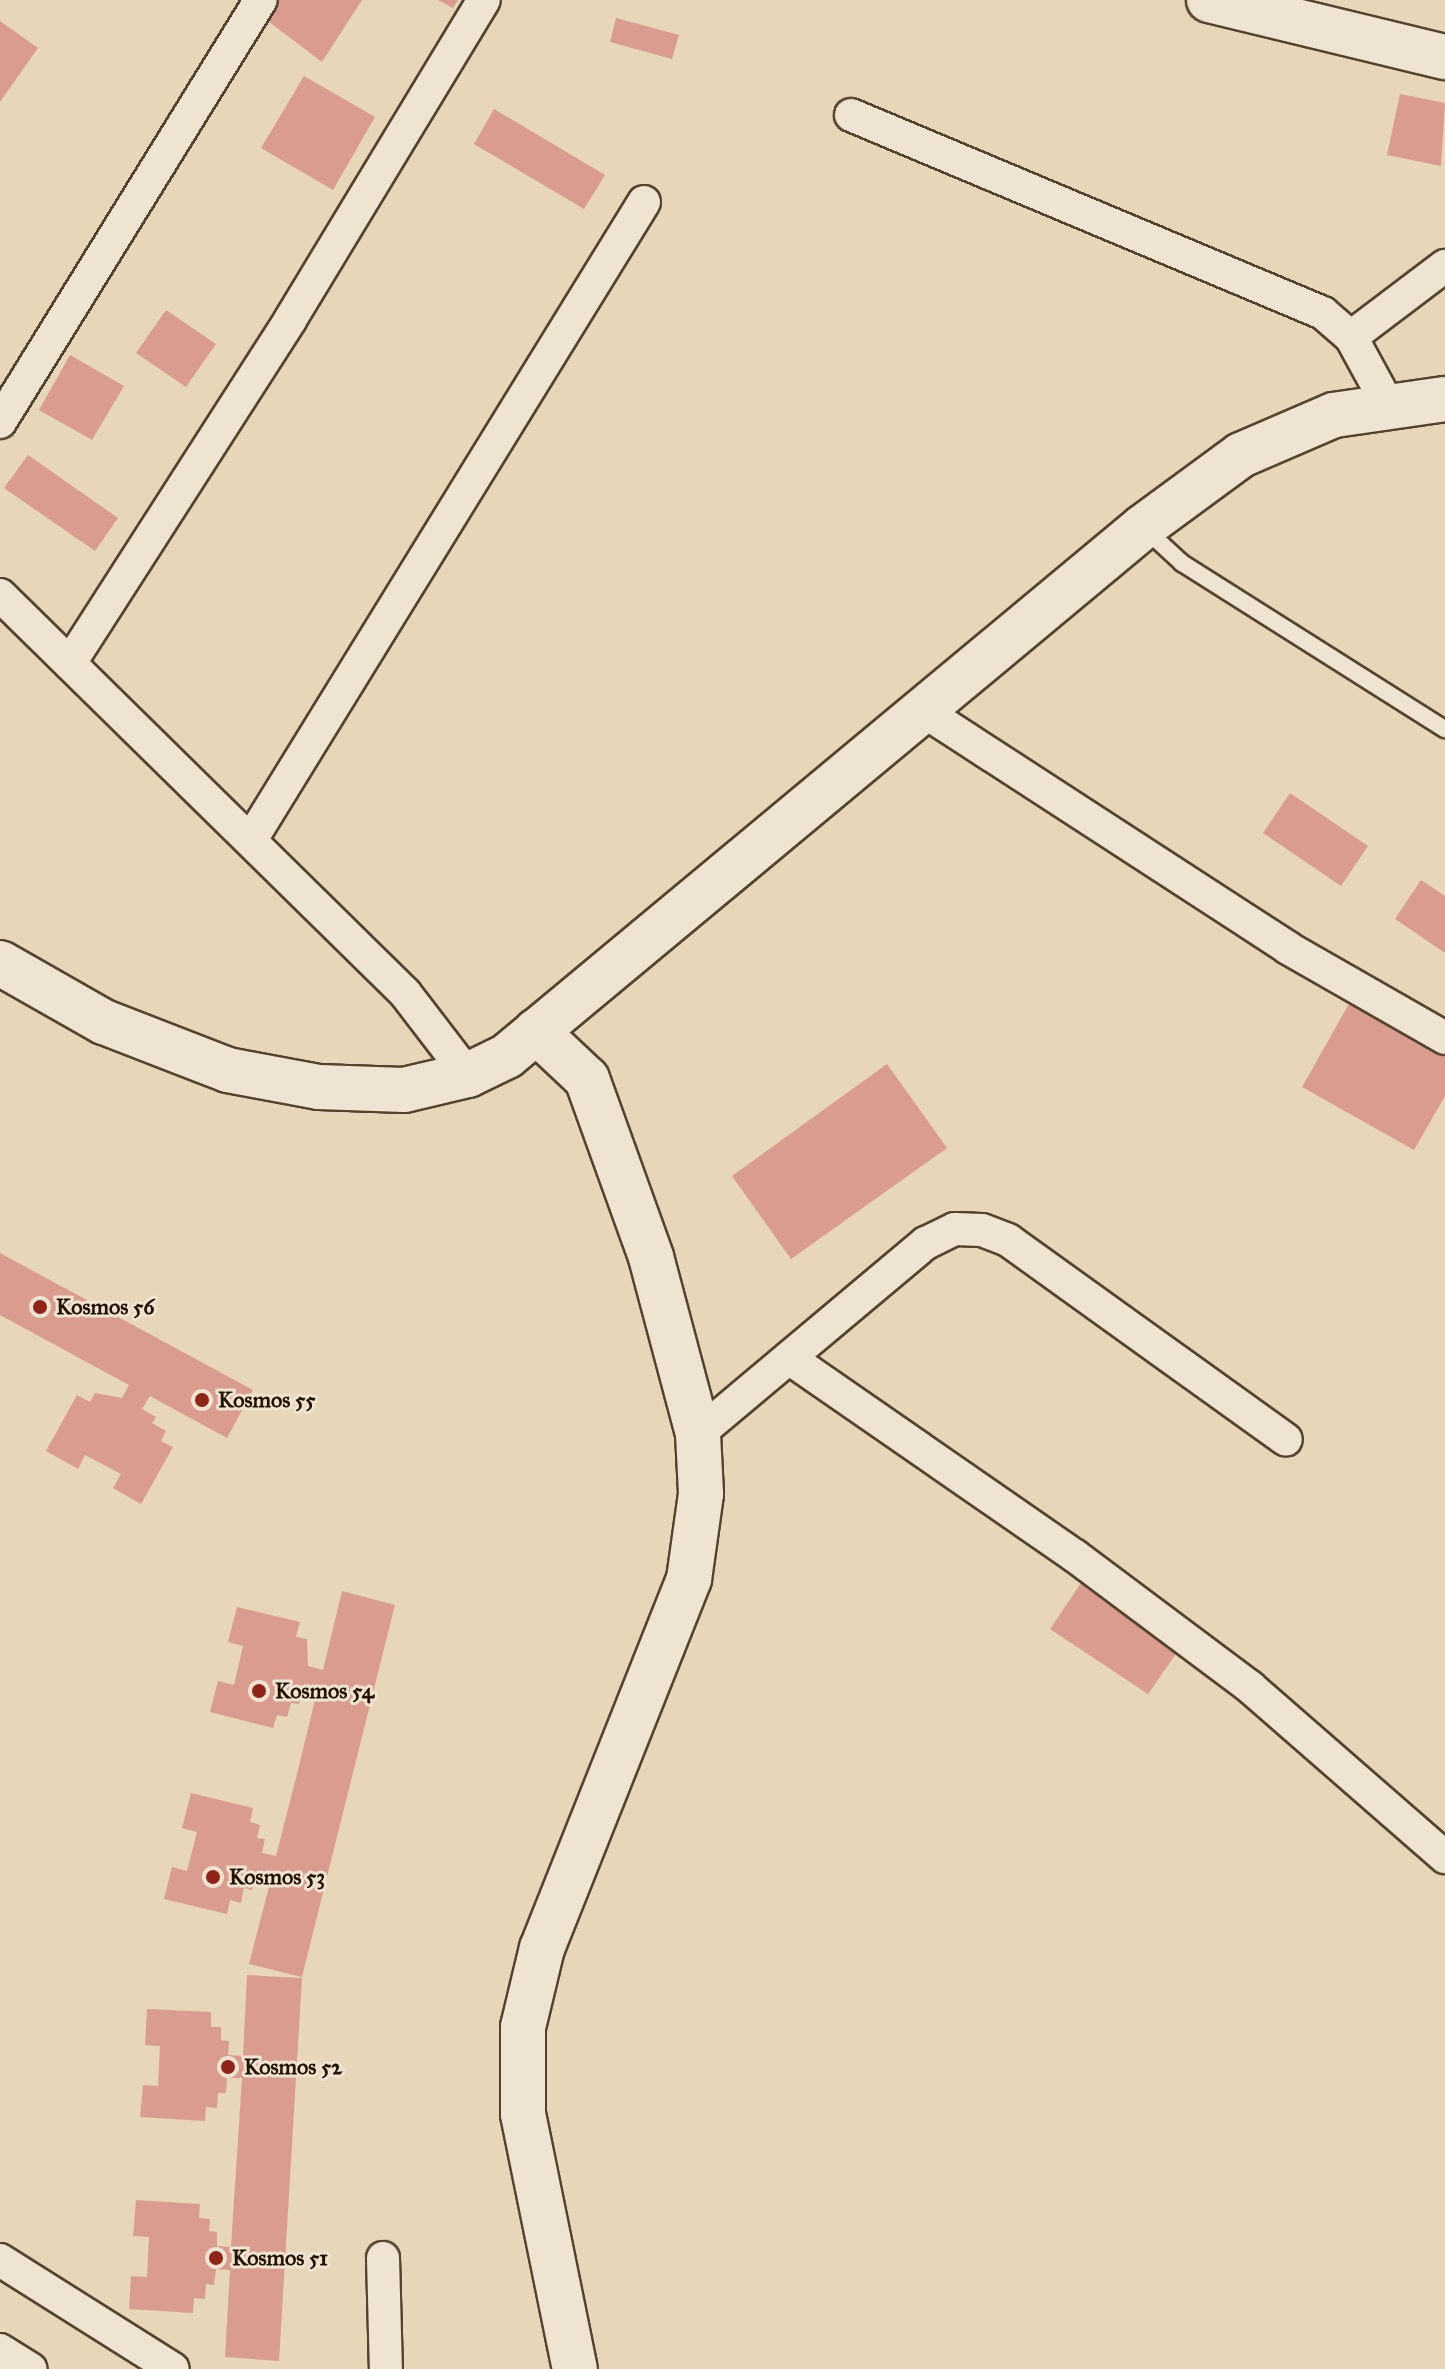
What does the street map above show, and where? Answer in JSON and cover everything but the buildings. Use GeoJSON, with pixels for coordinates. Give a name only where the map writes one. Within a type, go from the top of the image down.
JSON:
{"type":"FeatureCollection","features":[{"type":"Feature","properties":{"kind":"street"},"geometry":{"type":"LineString","coordinates":[[0,422],[261,0]]}},
{"type":"Feature","properties":{"kind":"street"},"geometry":{"type":"LineString","coordinates":[[70,663],[290,320],[484,0]]}},
{"type":"Feature","properties":{"kind":"street"},"geometry":{"type":"LineString","coordinates":[[1209,0],[1445,57]]}},
{"type":"Feature","properties":{"kind":"street"},"geometry":{"type":"LineString","coordinates":[[851,115],[1281,292],[1323,313],[1351,337],[1388,405]]}},
{"type":"Feature","properties":{"kind":"street"},"geometry":{"type":"LineString","coordinates":[[252,838],[644,202]]}},
{"type":"Feature","properties":{"kind":"street"},"geometry":{"type":"LineString","coordinates":[[1351,337],[1445,266]]}},
{"type":"Feature","properties":{"kind":"street"},"geometry":{"type":"LineString","coordinates":[[0,963],[104,1022],[228,1070],[319,1087],[404,1090],[468,1075],[507,1056],[1143,527],[1241,455],[1334,415],[1445,399]]}},
{"type":"Feature","properties":{"kind":"street"},"geometry":{"type":"LineString","coordinates":[[0,595],[252,838],[405,993],[468,1075]]}},
{"type":"Feature","properties":{"kind":"street"},"geometry":{"type":"LineString","coordinates":[[922,710],[1288,948],[1445,1038]]}},
{"type":"Feature","properties":{"kind":"street"},"geometry":{"type":"LineString","coordinates":[[536,1031],[587,1079],[651,1257],[698,1434],[701,1494],[689,1579],[542,1948],[523,2027],[523,2114],[575,2369]]}},
{"type":"Feature","properties":{"kind":"street"},"geometry":{"type":"LineString","coordinates":[[698,1434],[926,1243],[955,1229],[982,1230],[1008,1240],[1286,1440]]}},
{"type":"Feature","properties":{"kind":"street"},"geometry":{"type":"LineString","coordinates":[[789,1358],[1075,1556],[1250,1687],[1445,1857]]}},
{"type":"Feature","properties":{"kind":"street"},"geometry":{"type":"LineString","coordinates":[[383,2258],[386,2369]]}},
{"type":"Feature","properties":{"kind":"street"},"geometry":{"type":"LineString","coordinates":[[0,2260],[173,2369]]}},
{"type":"Feature","properties":{"kind":"street"},"geometry":{"type":"LineString","coordinates":[[0,2350],[30,2369]]}},
{"type":"Feature","properties":{"kind":"lane"},"geometry":{"type":"LineString","coordinates":[[1143,527],[1182,563],[1445,729]]}},
{"type":"Feature","properties":{"kind":"place","name":"Kosmos 56"},"geometry":{"type":"Point","coordinates":[40,1307]}},
{"type":"Feature","properties":{"kind":"place","name":"Kosmos 55"},"geometry":{"type":"Point","coordinates":[202,1400]}},
{"type":"Feature","properties":{"kind":"place","name":"Kosmos 54"},"geometry":{"type":"Point","coordinates":[259,1691]}},
{"type":"Feature","properties":{"kind":"place","name":"Kosmos 53"},"geometry":{"type":"Point","coordinates":[213,1877]}},
{"type":"Feature","properties":{"kind":"place","name":"Kosmos 52"},"geometry":{"type":"Point","coordinates":[228,2067]}},
{"type":"Feature","properties":{"kind":"place","name":"Kosmos 51"},"geometry":{"type":"Point","coordinates":[216,2258]}}]}
